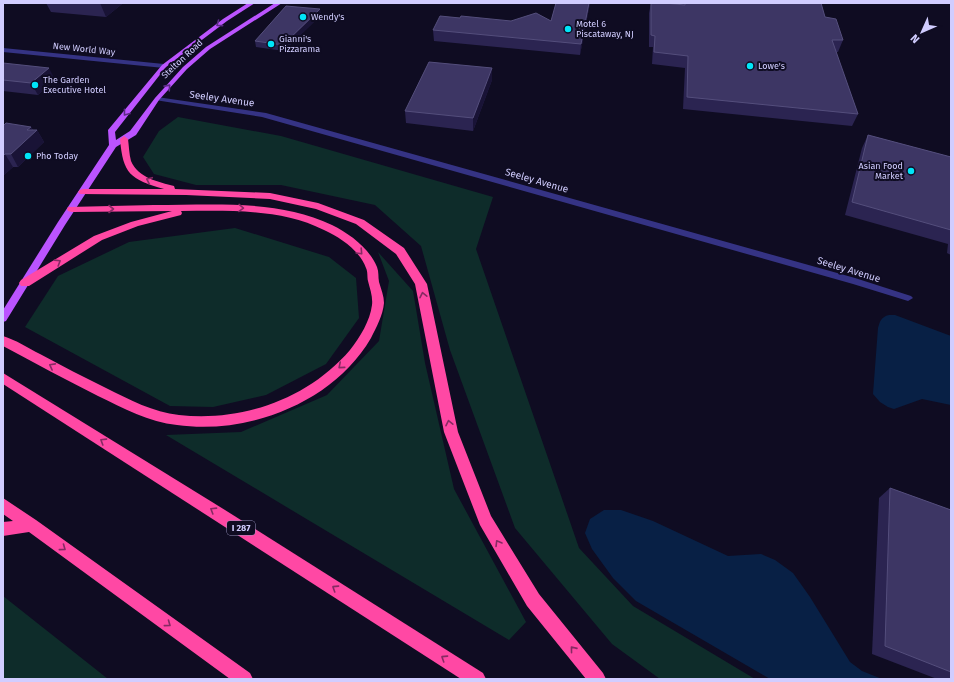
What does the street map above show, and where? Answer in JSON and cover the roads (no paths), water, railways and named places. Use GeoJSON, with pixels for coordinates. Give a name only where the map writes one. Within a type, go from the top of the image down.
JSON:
{"type":"FeatureCollection","features":[{"type":"Feature","properties":{"kind":"highway"},"geometry":{"type":"LineString","coordinates":[[124,139],[128,164],[132,171],[149,182],[186,192]]}},
{"type":"Feature","properties":{"kind":"highway"},"geometry":{"type":"LineString","coordinates":[[83,192],[186,192],[270,196],[318,206],[360,222],[400,251],[421,284],[451,432],[485,520],[533,600],[597,679]]}},
{"type":"Feature","properties":{"kind":"highway"},"geometry":{"type":"LineString","coordinates":[[25,283],[82,247],[116,230],[177,213],[209,208]]}},
{"type":"Feature","properties":{"kind":"highway"},"geometry":{"type":"LineString","coordinates":[[3,341],[116,399],[144,411],[176,420],[230,420],[256,415],[303,396],[346,363],[359,346],[371,326],[378,304],[371,267],[362,253],[347,239],[326,227],[295,216],[248,209],[72,209]]}},
{"type":"Feature","properties":{"kind":"highway","name":"I 287"},"geometry":{"type":"LineString","coordinates":[[3,378],[220,514],[477,679]]}},
{"type":"Feature","properties":{"kind":"highway"},"geometry":{"type":"LineString","coordinates":[[3,504],[244,679]]}},
{"type":"Feature","properties":{"kind":"highway"},"geometry":{"type":"LineString","coordinates":[[3,529],[31,525]]}},
{"type":"Feature","properties":{"kind":"main road","name":"Stelton Road"},"geometry":{"type":"LineString","coordinates":[[113,145],[112,132],[164,66],[225,20],[252,3]]}},
{"type":"Feature","properties":{"kind":"main road","name":"Stelton Road"},"geometry":{"type":"LineString","coordinates":[[3,318],[61,224],[113,145],[133,133],[157,99],[186,68],[208,48],[279,3]]}},
{"type":"Feature","properties":{"kind":"street","name":"New World Way"},"geometry":{"type":"LineString","coordinates":[[3,50],[164,66]]}},
{"type":"Feature","properties":{"kind":"street","name":"Seeley Avenue"},"geometry":{"type":"LineString","coordinates":[[157,99],[186,105],[230,109],[263,115],[833,275],[908,298]]}},
{"type":"Feature","properties":{"kind":"water"},"geometry":{"type":"Polygon","coordinates":[[[895,315],[951,336],[951,405],[922,399],[894,409],[880,402],[873,394],[879,323],[884,317],[895,315]]]}},
{"type":"Feature","properties":{"kind":"water"},"geometry":{"type":"Polygon","coordinates":[[[604,510],[621,510],[653,521],[728,556],[761,554],[775,560],[793,573],[810,597],[850,662],[862,671],[882,679],[770,679],[636,601],[613,578],[592,549],[585,533],[590,519],[604,510]]]}},
{"type":"Feature","properties":{"kind":"place","name":"Wendy's"},"geometry":{"type":"Point","coordinates":[303,17]}},
{"type":"Feature","properties":{"kind":"place","name":"Motel 6 Piscataway, NJ"},"geometry":{"type":"Point","coordinates":[568,29]}},
{"type":"Feature","properties":{"kind":"place","name":"Gianni's Pizzarama"},"geometry":{"type":"Point","coordinates":[271,44]}},
{"type":"Feature","properties":{"kind":"place","name":"Lowe's"},"geometry":{"type":"Point","coordinates":[750,66]}},
{"type":"Feature","properties":{"kind":"place","name":"The Garden Executive Hotel"},"geometry":{"type":"Point","coordinates":[35,85]}},
{"type":"Feature","properties":{"kind":"place","name":"Pho Today"},"geometry":{"type":"Point","coordinates":[28,156]}},
{"type":"Feature","properties":{"kind":"place","name":"Asian Food Market"},"geometry":{"type":"Point","coordinates":[911,171]}}]}
